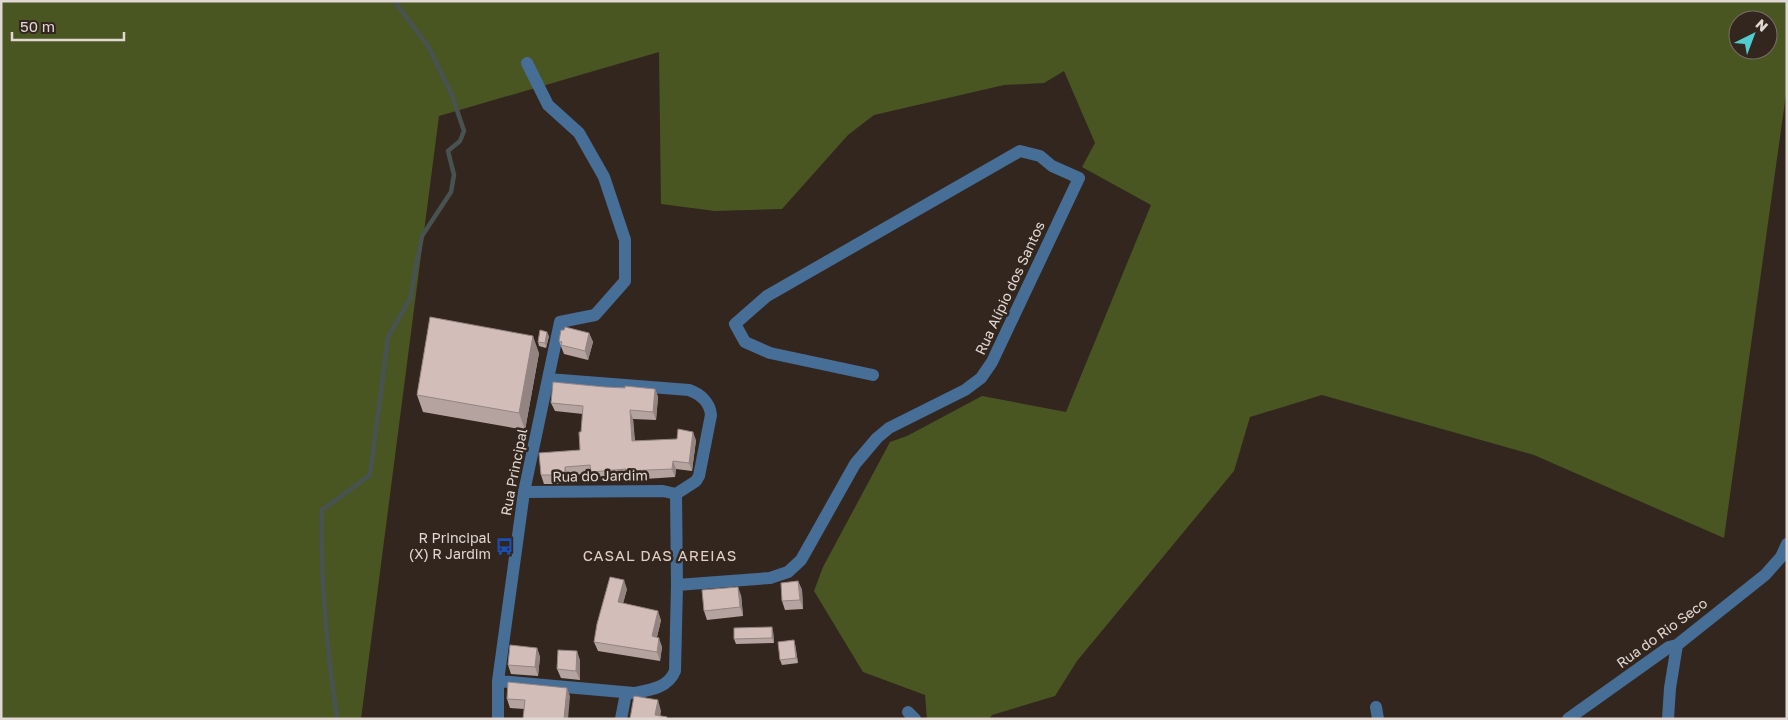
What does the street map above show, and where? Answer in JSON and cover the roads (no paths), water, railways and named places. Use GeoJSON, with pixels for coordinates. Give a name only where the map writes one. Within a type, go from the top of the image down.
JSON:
{"type":"FeatureCollection","features":[{"type":"Feature","properties":{"kind":"street","name":"Rua Principal"},"geometry":{"type":"LineString","coordinates":[[498,719],[498,681],[524,492],[560,322],[595,315],[625,281],[625,240],[604,177],[579,133],[548,105],[527,63]]}},
{"type":"Feature","properties":{"kind":"street","name":"Rua Alípio dos Santos"},"geometry":{"type":"LineString","coordinates":[[678,585],[770,578],[788,572],[795,567],[801,560],[855,464],[877,438],[889,428],[965,390],[986,371],[1079,178],[1052,166],[1040,156],[1020,151],[767,296],[735,324],[745,342],[770,353],[873,374]]}},
{"type":"Feature","properties":{"kind":"street"},"geometry":{"type":"LineString","coordinates":[[498,681],[626,692],[653,689],[665,684],[675,671],[678,585],[676,494],[696,481],[699,476],[711,410],[705,400],[689,390],[548,379]]}},
{"type":"Feature","properties":{"kind":"street","name":"Rua do Jardim"},"geometry":{"type":"LineString","coordinates":[[524,492],[663,491],[676,494]]}},
{"type":"Feature","properties":{"kind":"street","name":"Rua do Rio Seco"},"geometry":{"type":"LineString","coordinates":[[1568,719],[1669,647],[1677,645],[1765,575],[1781,557],[1787,544]]}},
{"type":"Feature","properties":{"kind":"street"},"geometry":{"type":"LineString","coordinates":[[1668,719],[1670,688],[1677,645]]}},
{"type":"Feature","properties":{"kind":"street"},"geometry":{"type":"LineString","coordinates":[[621,719],[626,692]]}},
{"type":"Feature","properties":{"kind":"waterway"},"geometry":{"type":"LineString","coordinates":[[337,719],[325,615],[322,510],[370,475],[388,337],[410,299],[422,236],[451,192],[454,175],[448,151],[460,141],[464,131],[452,95],[428,46],[396,1]]}},
{"type":"Feature","properties":{"kind":"place","name":"R Principal (X) R Jardim"},"geometry":{"type":"Point","coordinates":[505,546]}},
{"type":"Feature","properties":{"kind":"district","name":"CASAL DAS AREIAS"},"geometry":{"type":"Point","coordinates":[660,556]}}]}
